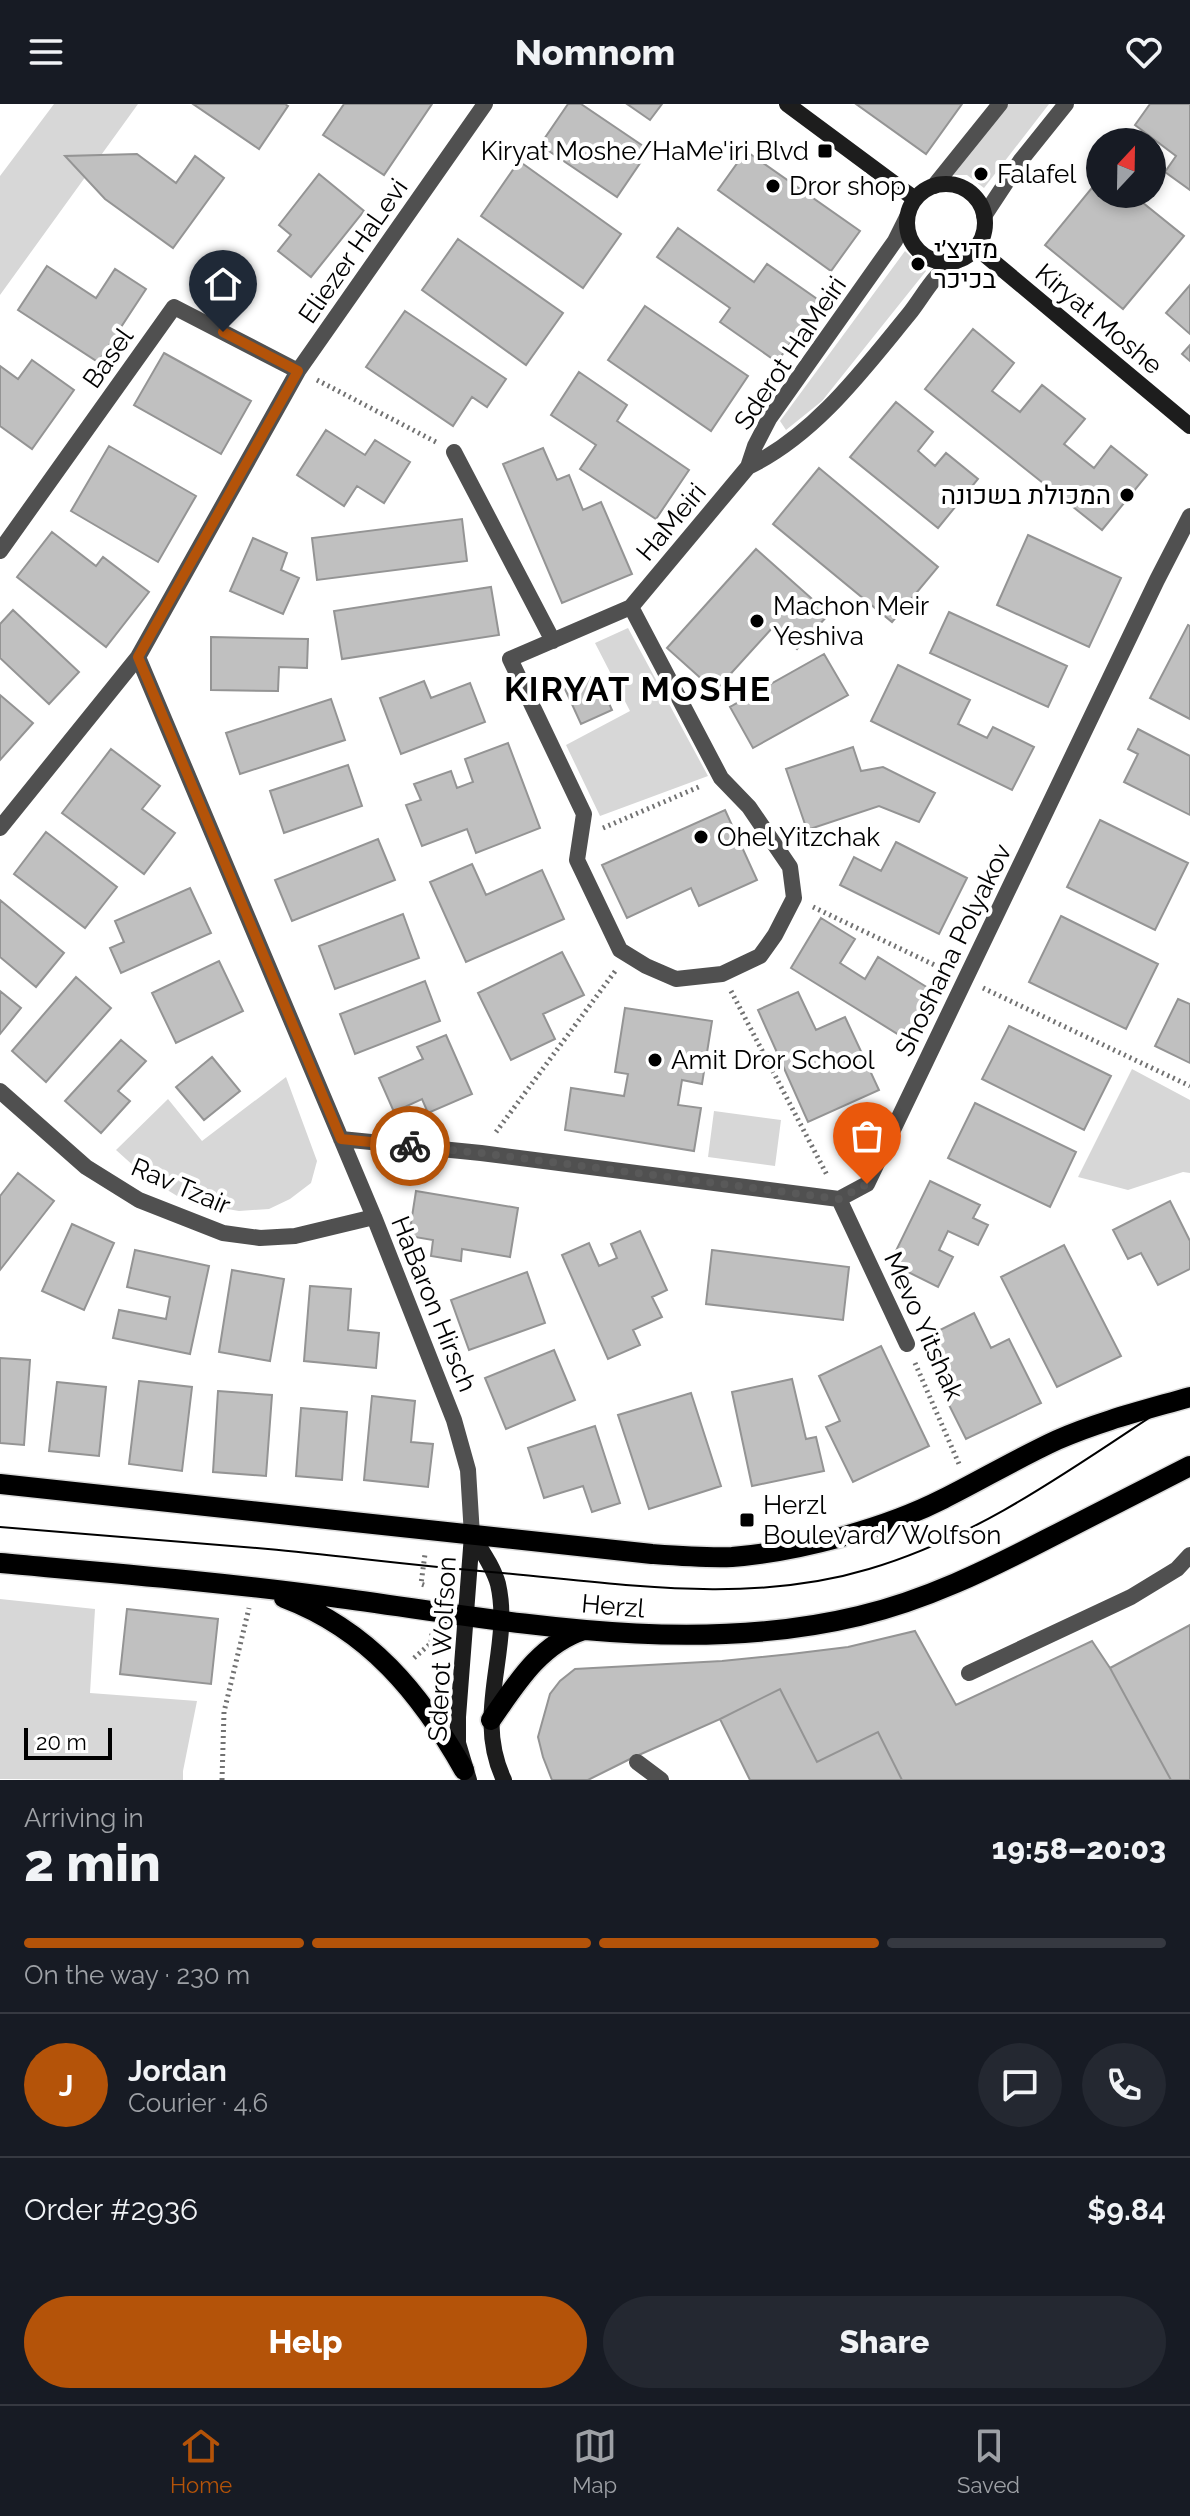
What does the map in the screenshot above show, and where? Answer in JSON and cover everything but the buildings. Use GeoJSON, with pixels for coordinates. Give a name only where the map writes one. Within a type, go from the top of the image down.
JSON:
{"type":"FeatureCollection","features":[{"type":"Feature","properties":{"kind":"main road"},"geometry":{"type":"LineString","coordinates":[[0,1484],[666,1555],[732,1557],[776,1551],[873,1526],[941,1501],[1056,1440],[1126,1414],[1190,1397]]}},
{"type":"Feature","properties":{"kind":"main road","name":"Herzl"},"geometry":{"type":"LineString","coordinates":[[0,1563],[254,1586],[585,1630],[670,1636],[719,1635],[859,1616],[943,1589],[990,1570],[1190,1466]]}},
{"type":"Feature","properties":{"kind":"main road"},"geometry":{"type":"LineString","coordinates":[[254,1586],[300,1603],[334,1623],[397,1672],[435,1720],[467,1775]]}},
{"type":"Feature","properties":{"kind":"main road"},"geometry":{"type":"LineString","coordinates":[[491,1720],[541,1655],[564,1638],[585,1630]]}},
{"type":"Feature","properties":{"kind":"street","name":"Eliezer HaLevi"},"geometry":{"type":"LineString","coordinates":[[0,828],[138,657],[298,371],[485,104]]}},
{"type":"Feature","properties":{"kind":"street"},"geometry":{"type":"LineString","coordinates":[[787,104],[915,199]]}},
{"type":"Feature","properties":{"kind":"street"},"geometry":{"type":"LineString","coordinates":[[934,186],[1000,104]]}},
{"type":"Feature","properties":{"kind":"street"},"geometry":{"type":"LineString","coordinates":[[984,216],[1021,160],[1066,104]]}},
{"type":"Feature","properties":{"kind":"street"},"geometry":{"type":"LineString","coordinates":[[947,184],[960,187],[979,204],[984,216],[984,230],[977,248],[967,257],[945,263],[932,260],[920,253],[912,243],[907,231],[907,217],[915,199],[934,186],[947,184]]}},
{"type":"Feature","properties":{"kind":"street","name":"Sderot HaMeiri"},"geometry":{"type":"LineString","coordinates":[[748,467],[769,419],[895,241],[907,217]]}},
{"type":"Feature","properties":{"kind":"street","name":"Kiryat Moshe"},"geometry":{"type":"LineString","coordinates":[[977,248],[1190,426]]}},
{"type":"Feature","properties":{"kind":"street","name":"Sderot HaMeiri"},"geometry":{"type":"LineString","coordinates":[[748,467],[765,459],[826,411],[911,312],[939,272],[958,260]]}},
{"type":"Feature","properties":{"kind":"street","name":"Basel"},"geometry":{"type":"LineString","coordinates":[[0,551],[174,307],[298,371]]}},
{"type":"Feature","properties":{"kind":"street"},"geometry":{"type":"LineString","coordinates":[[454,452],[553,641]]}},
{"type":"Feature","properties":{"kind":"street","name":"HaMeiri"},"geometry":{"type":"LineString","coordinates":[[631,607],[748,467]]}},
{"type":"Feature","properties":{"kind":"street","name":"Shoshana Polyakov"},"geometry":{"type":"LineString","coordinates":[[839,1199],[867,1184],[1190,516]]}},
{"type":"Feature","properties":{"kind":"street"},"geometry":{"type":"LineString","coordinates":[[631,607],[721,778],[749,807],[790,867],[794,898],[775,935],[760,956],[722,974],[676,979],[620,950],[577,860],[584,814],[510,659],[631,607]]}},
{"type":"Feature","properties":{"kind":"street","name":"HaBaron Hirsch"},"geometry":{"type":"LineString","coordinates":[[138,657],[374,1217],[462,1443],[468,1470],[472,1535]]}},
{"type":"Feature","properties":{"kind":"street","name":"Rav Tzair"},"geometry":{"type":"LineString","coordinates":[[0,1091],[86,1167],[139,1200],[223,1233],[260,1238],[295,1236],[374,1217]]}},
{"type":"Feature","properties":{"kind":"street"},"geometry":{"type":"LineString","coordinates":[[341,1139],[481,1153],[839,1199]]}},
{"type":"Feature","properties":{"kind":"street","name":"Mevo Yitshak"},"geometry":{"type":"LineString","coordinates":[[839,1199],[907,1344]]}},
{"type":"Feature","properties":{"kind":"street","name":"Sderot Wolfson"},"geometry":{"type":"LineString","coordinates":[[467,1775],[458,1743],[458,1717],[472,1535]]}},
{"type":"Feature","properties":{"kind":"street","name":"Sderot Wolfson"},"geometry":{"type":"LineString","coordinates":[[472,1535],[494,1572],[500,1601],[491,1720],[493,1745],[504,1780]]}},
{"type":"Feature","properties":{"kind":"street"},"geometry":{"type":"LineString","coordinates":[[969,1673],[1131,1597],[1177,1569],[1190,1555]]}},
{"type":"Feature","properties":{"kind":"street"},"geometry":{"type":"LineString","coordinates":[[637,1762],[661,1780]]}},
{"type":"Feature","properties":{"kind":"path"},"geometry":{"type":"LineString","coordinates":[[298,371],[454,452]]}},
{"type":"Feature","properties":{"kind":"path"},"geometry":{"type":"LineString","coordinates":[[580,838],[721,778]]}},
{"type":"Feature","properties":{"kind":"path"},"geometry":{"type":"LineString","coordinates":[[794,898],[1190,1086]]}},
{"type":"Feature","properties":{"kind":"path"},"geometry":{"type":"LineString","coordinates":[[481,1153],[628,955]]}},
{"type":"Feature","properties":{"kind":"path"},"geometry":{"type":"LineString","coordinates":[[722,974],[839,1199]]}},
{"type":"Feature","properties":{"kind":"path","name":"Mevo Yitshak"},"geometry":{"type":"LineString","coordinates":[[907,1344],[968,1486]]}},
{"type":"Feature","properties":{"kind":"path"},"geometry":{"type":"LineString","coordinates":[[222,1780],[224,1712],[254,1586]]}},
{"type":"Feature","properties":{"kind":"shaded area"},"geometry":{"type":"Polygon","coordinates":[[[54,104],[138,104],[0,295],[0,176],[54,104]]]}},
{"type":"Feature","properties":{"kind":"shaded area"},"geometry":{"type":"Polygon","coordinates":[[[1008,104],[1049,104],[984,188],[967,175],[950,175],[1008,104]]]}},
{"type":"Feature","properties":{"kind":"shaded area"},"geometry":{"type":"Polygon","coordinates":[[[905,251],[926,271],[822,401],[786,430],[780,421],[905,251]]]}},
{"type":"Feature","properties":{"kind":"shaded area"},"geometry":{"type":"Polygon","coordinates":[[[628,628],[708,776],[600,816],[566,745],[630,711],[595,643],[628,628]]]}},
{"type":"Feature","properties":{"kind":"shaded area"},"geometry":{"type":"Polygon","coordinates":[[[1132,1069],[1190,1100],[1190,1173],[1183,1172],[1128,1190],[1078,1177],[1132,1069]]]}},
{"type":"Feature","properties":{"kind":"shaded area"},"geometry":{"type":"Polygon","coordinates":[[[286,1077],[317,1161],[311,1183],[290,1199],[269,1209],[239,1211],[187,1202],[146,1177],[116,1150],[168,1099],[202,1141],[286,1077]]]}},
{"type":"Feature","properties":{"kind":"shaded area"},"geometry":{"type":"Polygon","coordinates":[[[714,1111],[781,1120],[775,1166],[708,1157],[714,1111]]]}},
{"type":"Feature","properties":{"kind":"shaded area"},"geometry":{"type":"Polygon","coordinates":[[[0,1599],[95,1609],[90,1693],[197,1701],[183,1780],[0,1779],[0,1599]]]}},
{"type":"Feature","properties":{"kind":"tram line"},"geometry":{"type":"LineString","coordinates":[[0,1527],[268,1549],[634,1586],[776,1587],[869,1569],[955,1536],[1036,1492],[1190,1391]]}},
{"type":"Feature","properties":{"kind":"way so far"},"geometry":{"type":"LineString","coordinates":[[410,1146],[839,1199],[867,1184]]}},
{"type":"Feature","properties":{"kind":"place","name":"Kiryat Moshe/HaMe'iri Blvd"},"geometry":{"type":"Point","coordinates":[825,151]}},
{"type":"Feature","properties":{"kind":"place","name":"Falafel"},"geometry":{"type":"Point","coordinates":[981,174]}},
{"type":"Feature","properties":{"kind":"place","name":"Dror shop"},"geometry":{"type":"Point","coordinates":[773,186]}},
{"type":"Feature","properties":{"kind":"place","name":"מדיצ׳י בכיכר"},"geometry":{"type":"Point","coordinates":[918,264]}},
{"type":"Feature","properties":{"kind":"place","name":"המכולת בשכונה"},"geometry":{"type":"Point","coordinates":[1127,495]}},
{"type":"Feature","properties":{"kind":"place","name":"Machon Meir Yeshiva"},"geometry":{"type":"Point","coordinates":[757,621]}},
{"type":"Feature","properties":{"kind":"place","name":"Ohel Yitzchak"},"geometry":{"type":"Point","coordinates":[701,837]}},
{"type":"Feature","properties":{"kind":"place","name":"Amit Dror School"},"geometry":{"type":"Point","coordinates":[655,1060]}},
{"type":"Feature","properties":{"kind":"place","name":"Herzl Boulevard/Wolfson"},"geometry":{"type":"Point","coordinates":[747,1520]}},
{"type":"Feature","properties":{"kind":"district","name":"KIRYAT MOSHE"},"geometry":{"type":"Point","coordinates":[638,689]}},
{"type":"Feature","properties":{"kind":"route"},"geometry":{"type":"LineString","coordinates":[[223,332],[298,371],[138,657],[341,1139],[410,1146]]}}]}
